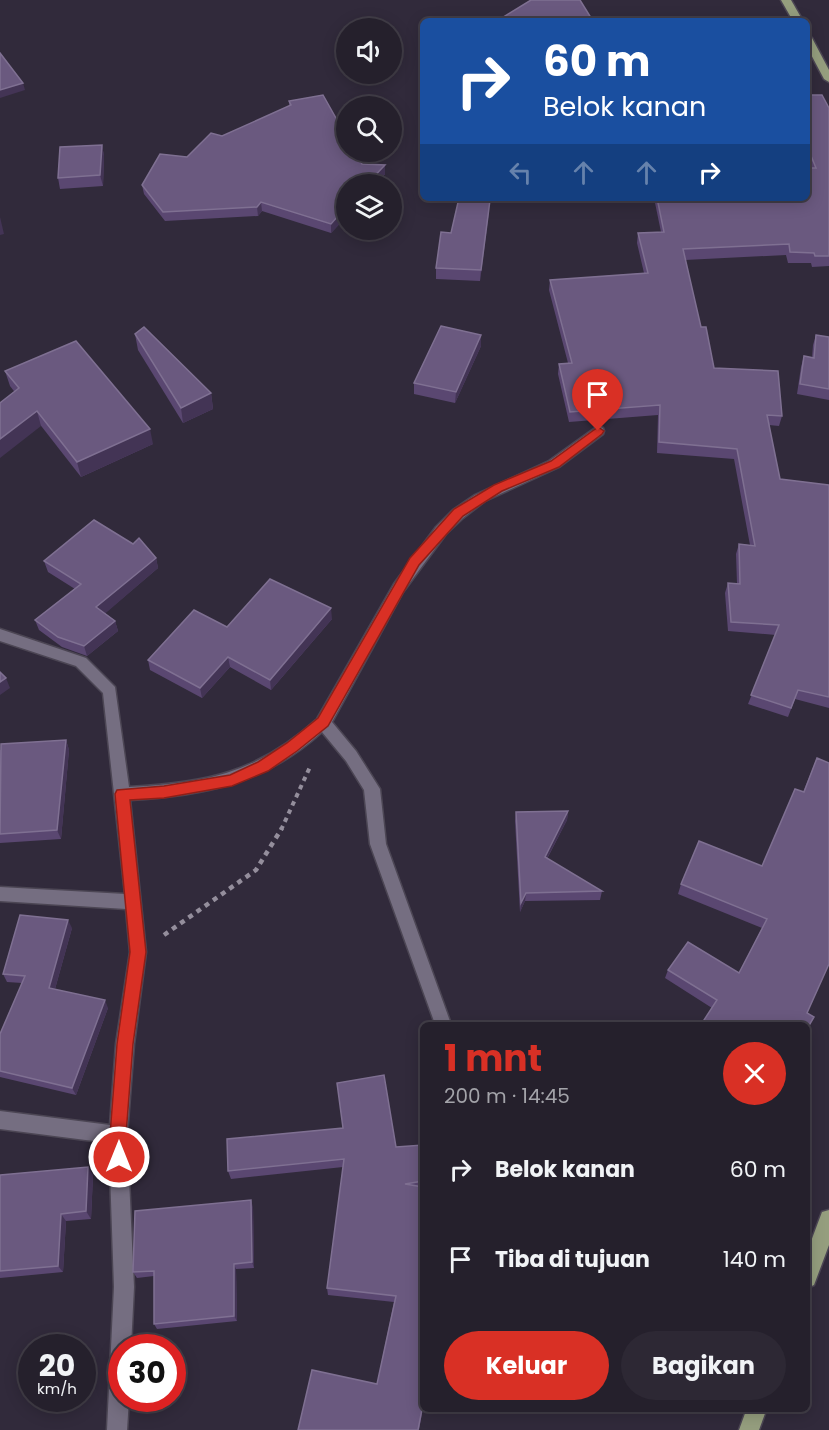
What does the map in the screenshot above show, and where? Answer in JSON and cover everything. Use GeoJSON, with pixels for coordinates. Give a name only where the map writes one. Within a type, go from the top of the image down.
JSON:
{"type":"FeatureCollection","features":[{"type":"Feature","properties":{"kind":"main road"},"geometry":{"type":"LineString","coordinates":[[786,0],[796,18]]}},
{"type":"Feature","properties":{"kind":"main road"},"geometry":{"type":"LineString","coordinates":[[810,44],[829,79]]}},
{"type":"Feature","properties":{"kind":"main road"},"geometry":{"type":"LineString","coordinates":[[810,1270],[829,1219]]}},
{"type":"Feature","properties":{"kind":"main road"},"geometry":{"type":"LineString","coordinates":[[749,1430],[756,1412]]}},
{"type":"Feature","properties":{"kind":"street"},"geometry":{"type":"LineString","coordinates":[[122,794],[164,792],[232,780],[263,766],[323,722],[414,561],[459,513],[498,488],[555,464],[598,431]]}},
{"type":"Feature","properties":{"kind":"street"},"geometry":{"type":"LineString","coordinates":[[0,635],[81,662],[110,691],[138,952],[125,1044],[118,1135],[124,1287],[117,1430]]}},
{"type":"Feature","properties":{"kind":"street"},"geometry":{"type":"LineString","coordinates":[[323,722],[351,756],[372,789],[378,844],[442,1022]]}},
{"type":"Feature","properties":{"kind":"street"},"geometry":{"type":"LineString","coordinates":[[0,894],[134,902]]}},
{"type":"Feature","properties":{"kind":"street"},"geometry":{"type":"LineString","coordinates":[[0,1120],[118,1135]]}},
{"type":"Feature","properties":{"kind":"path"},"geometry":{"type":"LineString","coordinates":[[138,952],[209,905],[256,870],[285,824],[309,768],[323,722]]}},
{"type":"Feature","properties":{"kind":"building"},"geometry":{"type":"Polygon","coordinates":[[[531,0],[580,0],[591,18],[502,18],[531,0]]]}},
{"type":"Feature","properties":{"kind":"building"},"geometry":{"type":"Polygon","coordinates":[[[0,53],[23,83],[0,90],[0,53]]]}},
{"type":"Feature","properties":{"kind":"building"},"geometry":{"type":"Polygon","coordinates":[[[323,95],[336,118],[336,162],[385,165],[376,174],[336,174],[336,218],[331,224],[261,202],[257,207],[163,212],[142,185],[160,154],[187,157],[211,133],[222,136],[291,105],[289,101],[323,95]]]}},
{"type":"Feature","properties":{"kind":"building"},"geometry":{"type":"Polygon","coordinates":[[[810,95],[822,95],[829,108],[829,256],[790,252],[789,244],[683,249],[701,327],[706,327],[714,368],[778,371],[782,416],[767,415],[780,479],[829,485],[829,697],[798,690],[791,708],[751,695],[779,625],[731,622],[728,583],[740,584],[739,544],[755,546],[737,449],[659,442],[660,405],[570,412],[559,364],[572,363],[550,280],[648,273],[638,233],[664,232],[658,201],[810,201],[810,168],[816,168],[810,153],[810,95]]]}},
{"type":"Feature","properties":{"kind":"building"},"geometry":{"type":"Polygon","coordinates":[[[102,145],[100,175],[58,178],[60,147],[102,145]]]}},
{"type":"Feature","properties":{"kind":"building"},"geometry":{"type":"Polygon","coordinates":[[[458,201],[490,201],[481,270],[436,268],[441,232],[451,233],[458,201]]]}},
{"type":"Feature","properties":{"kind":"building"},"geometry":{"type":"Polygon","coordinates":[[[441,326],[481,335],[456,392],[414,383],[441,326]]]}},
{"type":"Feature","properties":{"kind":"building"},"geometry":{"type":"Polygon","coordinates":[[[144,327],[211,393],[181,408],[135,334],[144,327]]]}},
{"type":"Feature","properties":{"kind":"building"},"geometry":{"type":"Polygon","coordinates":[[[816,335],[829,337],[829,389],[800,384],[804,356],[814,358],[816,335]]]}},
{"type":"Feature","properties":{"kind":"building"},"geometry":{"type":"Polygon","coordinates":[[[76,341],[150,429],[77,462],[37,411],[0,439],[0,403],[19,388],[5,371],[76,341]]]}},
{"type":"Feature","properties":{"kind":"building"},"geometry":{"type":"Polygon","coordinates":[[[94,520],[133,544],[139,538],[156,558],[96,607],[115,621],[84,646],[58,637],[35,620],[81,584],[44,561],[94,520]]]}},
{"type":"Feature","properties":{"kind":"building"},"geometry":{"type":"Polygon","coordinates":[[[270,579],[331,608],[270,680],[228,657],[200,688],[148,660],[194,610],[227,627],[270,579]]]}},
{"type":"Feature","properties":{"kind":"building"},"geometry":{"type":"Polygon","coordinates":[[[0,672],[6,678],[0,682],[0,672]]]}},
{"type":"Feature","properties":{"kind":"building"},"geometry":{"type":"Polygon","coordinates":[[[66,740],[57,830],[0,834],[1,744],[66,740]]]}},
{"type":"Feature","properties":{"kind":"building"},"geometry":{"type":"Polygon","coordinates":[[[817,758],[829,763],[829,964],[807,1013],[814,1017],[810,1024],[810,1022],[708,1022],[704,1020],[717,1000],[668,970],[688,942],[739,973],[767,919],[681,884],[699,841],[762,866],[795,789],[804,792],[817,758]]]}},
{"type":"Feature","properties":{"kind":"building"},"geometry":{"type":"Polygon","coordinates":[[[568,811],[545,857],[602,891],[526,893],[521,903],[516,812],[568,811]]]}},
{"type":"Feature","properties":{"kind":"building"},"geometry":{"type":"Polygon","coordinates":[[[20,915],[68,920],[49,988],[105,1000],[72,1088],[0,1071],[0,1034],[25,976],[3,974],[20,915]]]}},
{"type":"Feature","properties":{"kind":"building"},"geometry":{"type":"Polygon","coordinates":[[[384,1075],[396,1147],[420,1145],[420,1182],[405,1184],[420,1186],[421,1412],[418,1430],[298,1430],[312,1370],[377,1384],[396,1296],[327,1288],[344,1159],[228,1171],[227,1139],[343,1128],[337,1083],[384,1075]]]}},
{"type":"Feature","properties":{"kind":"building"},"geometry":{"type":"Polygon","coordinates":[[[88,1167],[86,1211],[61,1214],[58,1266],[0,1271],[0,1175],[88,1167]]]}},
{"type":"Feature","properties":{"kind":"building"},"geometry":{"type":"Polygon","coordinates":[[[251,1200],[252,1262],[234,1264],[234,1316],[154,1324],[154,1271],[133,1272],[135,1211],[251,1200]]]}},
{"type":"Feature","properties":{"kind":"route"},"geometry":{"type":"LineString","coordinates":[[119,1157],[118,1135],[125,1044],[138,952],[122,794],[164,792],[232,780],[263,766],[292,747],[323,722],[414,561],[459,513],[498,488],[555,464],[598,431]]}}]}
